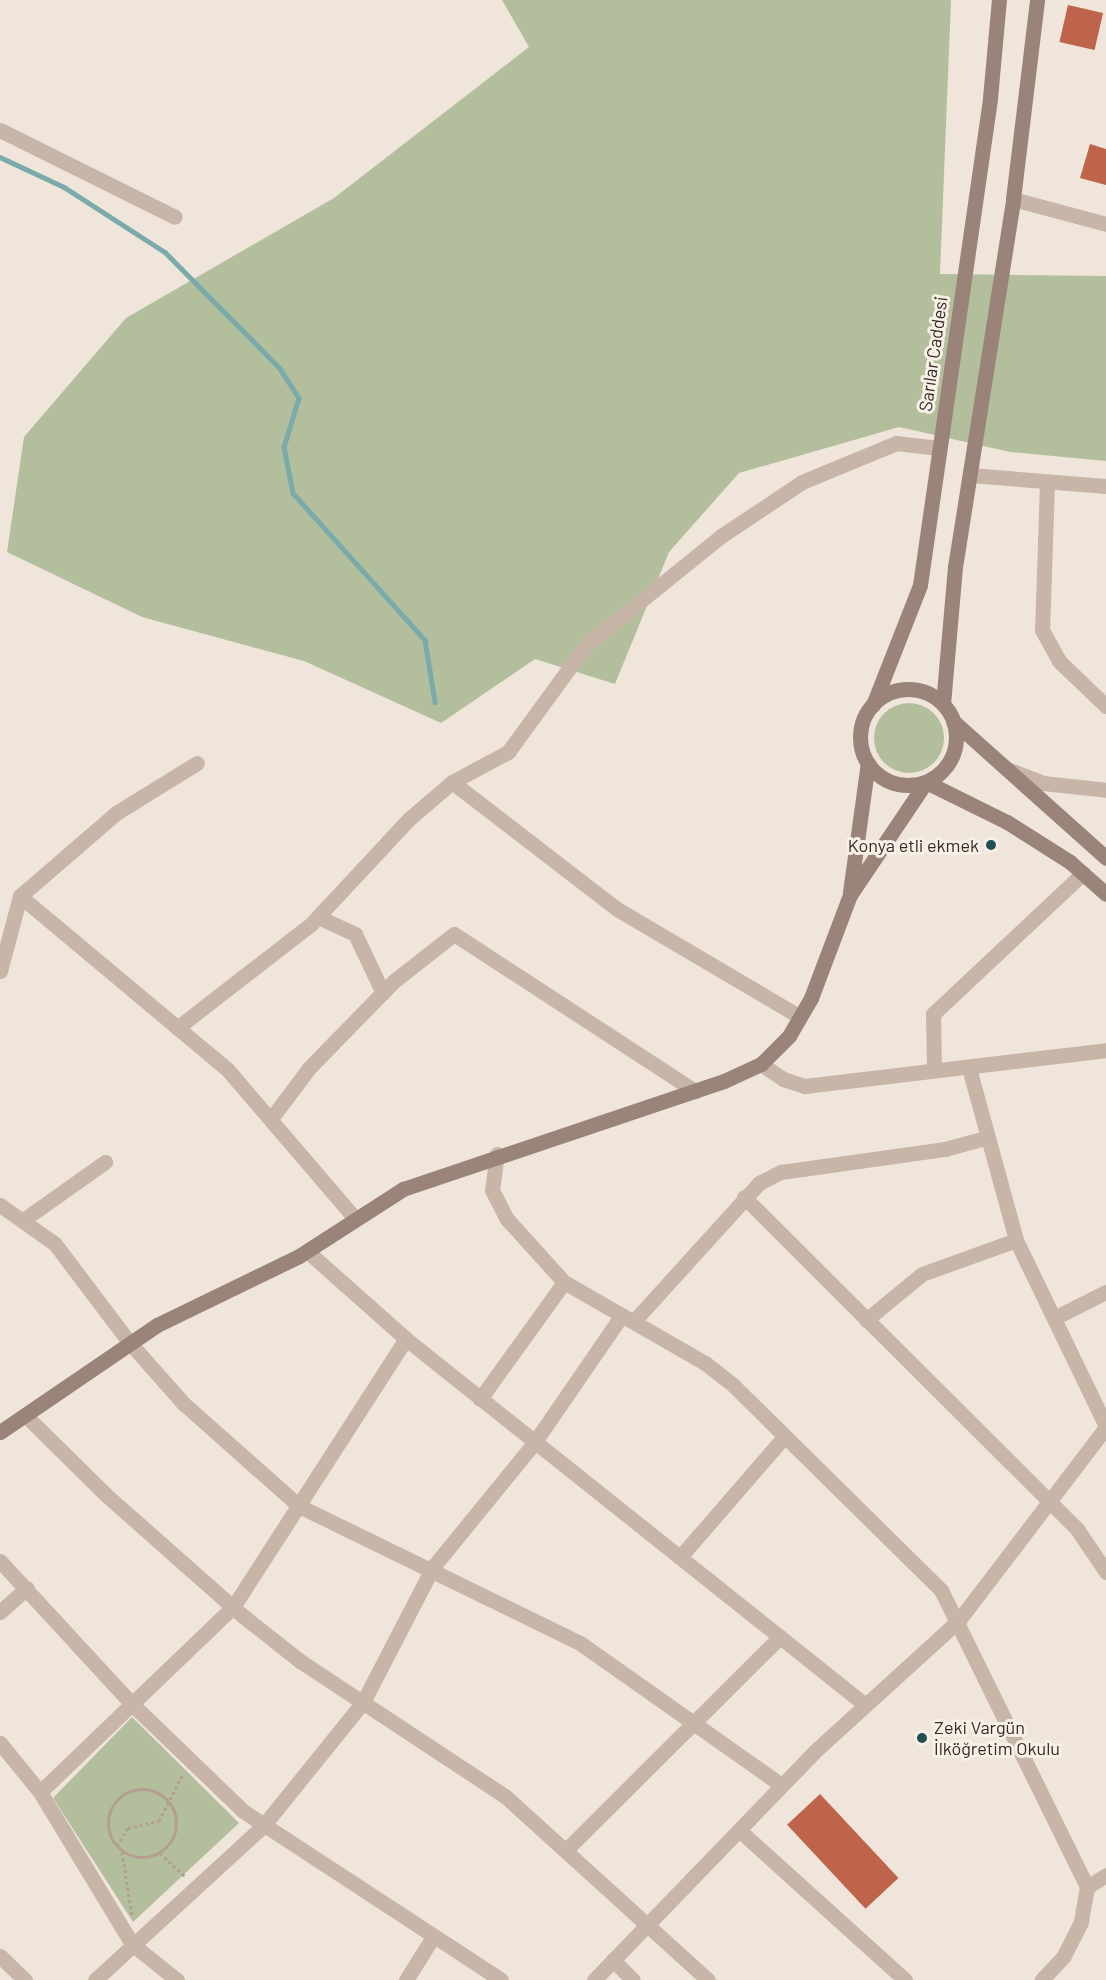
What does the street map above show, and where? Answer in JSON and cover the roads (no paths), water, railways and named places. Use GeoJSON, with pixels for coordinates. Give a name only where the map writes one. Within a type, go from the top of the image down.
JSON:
{"type":"FeatureCollection","features":[{"type":"Feature","properties":{"kind":"street","name":"Sarılar Caddesi"},"geometry":{"type":"LineString","coordinates":[[850,895],[868,763],[861,733],[920,585],[990,98],[999,0]]}},
{"type":"Feature","properties":{"kind":"street"},"geometry":{"type":"LineString","coordinates":[[1037,0],[1013,199],[970,475],[943,704],[953,721],[1106,858]]}},
{"type":"Feature","properties":{"kind":"street"},"geometry":{"type":"LineString","coordinates":[[0,130],[175,217]]}},
{"type":"Feature","properties":{"kind":"street"},"geometry":{"type":"LineString","coordinates":[[1013,199],[1106,224]]}},
{"type":"Feature","properties":{"kind":"street"},"geometry":{"type":"LineString","coordinates":[[177,1028],[318,917],[408,819],[452,782],[508,752],[586,645],[721,536],[802,482],[896,443],[939,448]]}},
{"type":"Feature","properties":{"kind":"street"},"geometry":{"type":"LineString","coordinates":[[970,475],[1106,486]]}},
{"type":"Feature","properties":{"kind":"street"},"geometry":{"type":"LineString","coordinates":[[1047,482],[1042,630],[1059,661],[1106,706]]}},
{"type":"Feature","properties":{"kind":"street"},"geometry":{"type":"LineString","coordinates":[[873,705],[908,690],[943,704]]}},
{"type":"Feature","properties":{"kind":"street","name":"Sarılar Caddesi"},"geometry":{"type":"LineString","coordinates":[[761,1064],[800,1017],[850,895],[926,782],[949,764],[956,735],[953,721]]}},
{"type":"Feature","properties":{"kind":"street"},"geometry":{"type":"LineString","coordinates":[[0,971],[20,896],[116,813],[197,763]]}},
{"type":"Feature","properties":{"kind":"street"},"geometry":{"type":"LineString","coordinates":[[868,763],[893,783],[926,782],[1007,822],[1083,873],[1106,894]]}},
{"type":"Feature","properties":{"kind":"street"},"geometry":{"type":"LineString","coordinates":[[1003,768],[1042,783],[1106,790]]}},
{"type":"Feature","properties":{"kind":"street"},"geometry":{"type":"LineString","coordinates":[[452,782],[617,909],[800,1017]]}},
{"type":"Feature","properties":{"kind":"street"},"geometry":{"type":"LineString","coordinates":[[934,1070],[933,1014],[1083,873]]}},
{"type":"Feature","properties":{"kind":"street"},"geometry":{"type":"LineString","coordinates":[[20,896],[227,1069],[273,1116],[354,1217]]}},
{"type":"Feature","properties":{"kind":"street"},"geometry":{"type":"LineString","coordinates":[[318,917],[355,934],[383,993]]}},
{"type":"Feature","properties":{"kind":"street"},"geometry":{"type":"LineString","coordinates":[[273,1116],[296,1082],[383,993],[454,934],[695,1091]]}},
{"type":"Feature","properties":{"kind":"street"},"geometry":{"type":"LineString","coordinates":[[0,1432],[130,1343],[307,1251],[354,1217],[403,1189],[497,1154],[695,1091],[761,1064],[805,1086],[1106,1050]]}},
{"type":"Feature","properties":{"kind":"street"},"geometry":{"type":"LineString","coordinates":[[594,1980],[781,1785],[864,1704],[959,1620],[1106,1426],[1016,1240],[985,1138],[969,1068]]}},
{"type":"Feature","properties":{"kind":"street"},"geometry":{"type":"LineString","coordinates":[[95,1980],[263,1826],[363,1702],[433,1567],[534,1443],[628,1318],[744,1197],[781,1172],[945,1149],[985,1138]]}},
{"type":"Feature","properties":{"kind":"street"},"geometry":{"type":"LineString","coordinates":[[497,1154],[492,1190],[507,1219],[564,1282],[705,1363],[942,1590],[959,1620],[1087,1887],[1082,1922],[1064,1956],[1041,1980]]}},
{"type":"Feature","properties":{"kind":"street"},"geometry":{"type":"LineString","coordinates":[[26,1218],[105,1162]]}},
{"type":"Feature","properties":{"kind":"street"},"geometry":{"type":"LineString","coordinates":[[744,1197],[1077,1529],[1106,1572]]}},
{"type":"Feature","properties":{"kind":"street"},"geometry":{"type":"LineString","coordinates":[[0,1205],[26,1218],[56,1244],[130,1343],[183,1403],[299,1506],[433,1567],[580,1643],[781,1785]]}},
{"type":"Feature","properties":{"kind":"street"},"geometry":{"type":"LineString","coordinates":[[866,1320],[922,1274],[1016,1240]]}},
{"type":"Feature","properties":{"kind":"street"},"geometry":{"type":"LineString","coordinates":[[307,1251],[406,1339],[864,1704]]}},
{"type":"Feature","properties":{"kind":"street"},"geometry":{"type":"LineString","coordinates":[[480,1399],[564,1282]]}},
{"type":"Feature","properties":{"kind":"street"},"geometry":{"type":"LineString","coordinates":[[1054,1318],[1106,1292]]}},
{"type":"Feature","properties":{"kind":"street"},"geometry":{"type":"LineString","coordinates":[[40,1792],[233,1607],[406,1339]]}},
{"type":"Feature","properties":{"kind":"street"},"geometry":{"type":"LineString","coordinates":[[26,1416],[105,1494],[233,1607],[363,1702],[505,1796],[708,1980]]}},
{"type":"Feature","properties":{"kind":"street"},"geometry":{"type":"LineString","coordinates":[[680,1557],[784,1437]]}},
{"type":"Feature","properties":{"kind":"street"},"geometry":{"type":"LineString","coordinates":[[0,1561],[188,1761],[263,1826],[501,1980]]}},
{"type":"Feature","properties":{"kind":"street"},"geometry":{"type":"LineString","coordinates":[[0,1612],[27,1588]]}},
{"type":"Feature","properties":{"kind":"street"},"geometry":{"type":"LineString","coordinates":[[566,1850],[780,1637]]}},
{"type":"Feature","properties":{"kind":"street"},"geometry":{"type":"LineString","coordinates":[[0,1743],[40,1792],[132,1944],[177,1980]]}},
{"type":"Feature","properties":{"kind":"street"},"geometry":{"type":"LineString","coordinates":[[739,1830],[905,1980]]}},
{"type":"Feature","properties":{"kind":"street"},"geometry":{"type":"LineString","coordinates":[[1087,1887],[1106,1875]]}},
{"type":"Feature","properties":{"kind":"street"},"geometry":{"type":"LineString","coordinates":[[406,1980],[433,1937]]}},
{"type":"Feature","properties":{"kind":"street"},"geometry":{"type":"LineString","coordinates":[[0,1956],[25,1980]]}},
{"type":"Feature","properties":{"kind":"street"},"geometry":{"type":"LineString","coordinates":[[613,1960],[633,1980]]}},
{"type":"Feature","properties":{"kind":"waterway"},"geometry":{"type":"LineString","coordinates":[[0,157],[64,187],[165,252],[279,367],[299,398],[284,447],[293,493],[425,640],[435,702]]}},
{"type":"Feature","properties":{"kind":"place","name":"Konya etli ekmek"},"geometry":{"type":"Point","coordinates":[991,845]}},
{"type":"Feature","properties":{"kind":"place","name":"Zeki Vargün İlköğretim Okulu"},"geometry":{"type":"Point","coordinates":[922,1738]}}]}
